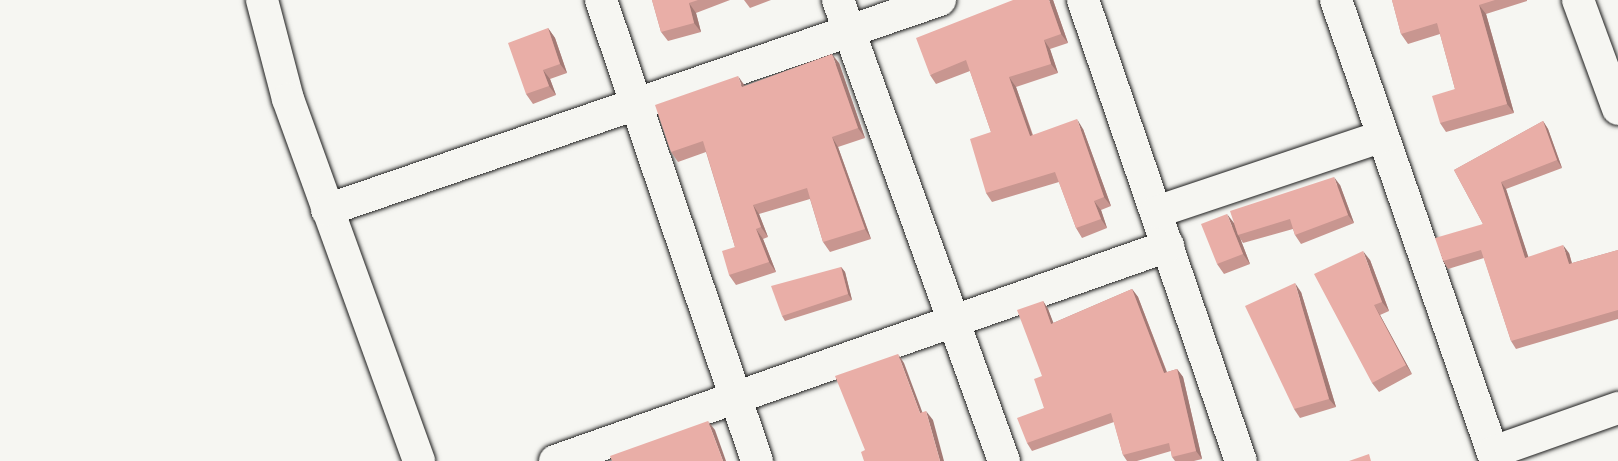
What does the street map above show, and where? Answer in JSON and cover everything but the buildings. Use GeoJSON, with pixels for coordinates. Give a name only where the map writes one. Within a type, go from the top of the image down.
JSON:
{"type":"FeatureCollection","features":[{"type":"Feature","properties":{"kind":"street"},"geometry":{"type":"LineString","coordinates":[[262,0],[288,99],[419,461]]}},
{"type":"Feature","properties":{"kind":"street"},"geometry":{"type":"LineString","coordinates":[[601,0],[757,461]]}},
{"type":"Feature","properties":{"kind":"street"},"geometry":{"type":"LineString","coordinates":[[838,0],[1004,461]]}},
{"type":"Feature","properties":{"kind":"street"},"geometry":{"type":"LineString","coordinates":[[327,210],[636,102],[940,0]]}},
{"type":"Feature","properties":{"kind":"street"},"geometry":{"type":"LineString","coordinates":[[1083,0],[1241,461]]}},
{"type":"Feature","properties":{"kind":"street"},"geometry":{"type":"LineString","coordinates":[[1336,0],[1495,456],[1618,408]]}},
{"type":"Feature","properties":{"kind":"street"},"geometry":{"type":"LineString","coordinates":[[1578,0],[1611,66],[1618,109]]}},
{"type":"Feature","properties":{"kind":"street"},"geometry":{"type":"LineString","coordinates":[[1156,212],[1383,136]]}},
{"type":"Feature","properties":{"kind":"street"},"geometry":{"type":"LineString","coordinates":[[555,461],[1168,246]]}}]}
